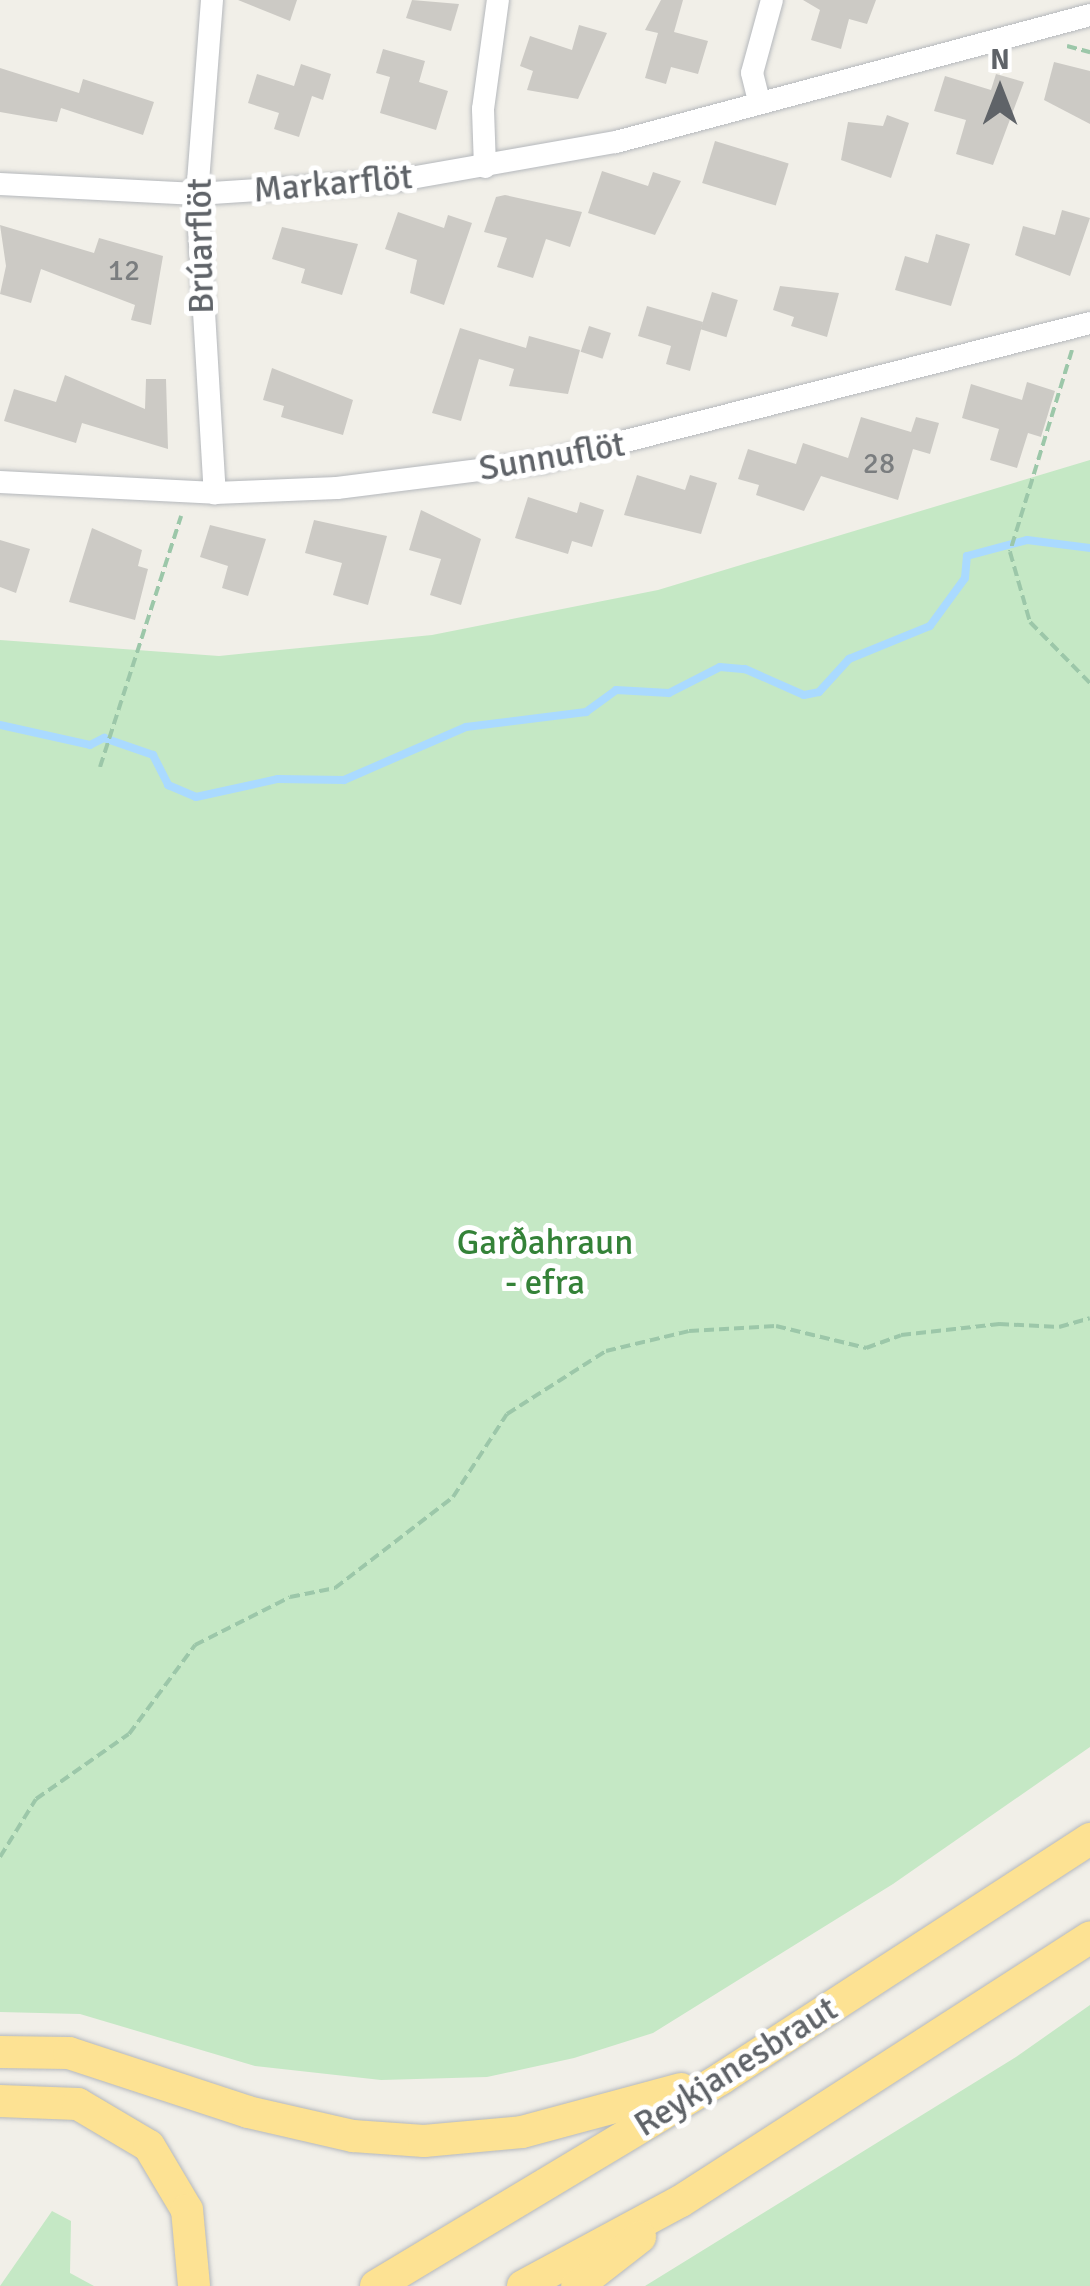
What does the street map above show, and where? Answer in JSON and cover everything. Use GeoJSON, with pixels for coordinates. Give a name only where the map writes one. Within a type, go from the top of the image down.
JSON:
{"type":"FeatureCollection","features":[{"type":"Feature","properties":{"kind":"highway","name":"Reykjanesbraut"},"geometry":{"type":"LineString","coordinates":[[376,2286],[722,2078],[1090,1839]]}},
{"type":"Feature","properties":{"kind":"highway"},"geometry":{"type":"LineString","coordinates":[[524,2286],[681,2201],[1090,1937]]}},
{"type":"Feature","properties":{"kind":"highway"},"geometry":{"type":"LineString","coordinates":[[0,2052],[69,2053],[248,2112],[353,2136],[424,2141],[522,2132],[722,2078]]}},
{"type":"Feature","properties":{"kind":"highway"},"geometry":{"type":"LineString","coordinates":[[0,2101],[78,2104],[150,2146],[187,2210],[194,2286]]}},
{"type":"Feature","properties":{"kind":"highway"},"geometry":{"type":"LineString","coordinates":[[577,2286],[681,2201]]}},
{"type":"Feature","properties":{"kind":"street","name":"Brúarflöt"},"geometry":{"type":"LineString","coordinates":[[212,0],[198,194],[214,492]]}},
{"type":"Feature","properties":{"kind":"street"},"geometry":{"type":"LineString","coordinates":[[485,167],[482,109],[498,0]]}},
{"type":"Feature","properties":{"kind":"street"},"geometry":{"type":"LineString","coordinates":[[760,101],[752,73],[772,0]]}},
{"type":"Feature","properties":{"kind":"street","name":"Markarflöt"},"geometry":{"type":"LineString","coordinates":[[0,184],[198,194],[485,167],[1090,15]]}},
{"type":"Feature","properties":{"kind":"street","name":"Sunnuflöt"},"geometry":{"type":"LineString","coordinates":[[0,482],[214,492],[337,488],[543,462],[1085,324]]}},
{"type":"Feature","properties":{"kind":"path"},"geometry":{"type":"LineString","coordinates":[[1085,324],[1016,522],[1010,552],[1030,622],[1090,682]]}},
{"type":"Feature","properties":{"kind":"path"},"geometry":{"type":"LineString","coordinates":[[100,767],[184,491]]}},
{"type":"Feature","properties":{"kind":"path"},"geometry":{"type":"LineString","coordinates":[[0,1857],[36,1799],[130,1734],[195,1645],[290,1597],[335,1588],[453,1497],[500,1421],[606,1351],[689,1332],[776,1326],[866,1348],[901,1335],[999,1324],[1059,1327],[1090,1318]]}},
{"type":"Feature","properties":{"kind":"green space","name":"Garðahraun - efra"},"geometry":{"type":"Polygon","coordinates":[[[1090,460],[1090,1747],[893,1884],[653,2033],[574,2058],[487,2077],[381,2080],[255,2066],[80,2014],[0,2012],[0,640],[219,656],[432,635],[658,590],[1090,460]]]}},
{"type":"Feature","properties":{"kind":"green space"},"geometry":{"type":"Polygon","coordinates":[[[1090,2005],[1090,2286],[645,2286],[1016,2057],[1090,2005]]]}},
{"type":"Feature","properties":{"kind":"green space"},"geometry":{"type":"Polygon","coordinates":[[[52,2211],[71,2221],[70,2273],[94,2286],[0,2286],[52,2211]]]}},
{"type":"Feature","properties":{"kind":"building"},"geometry":{"type":"Polygon","coordinates":[[[238,0],[297,0],[290,21],[238,0]]]}},
{"type":"Feature","properties":{"kind":"building"},"geometry":{"type":"Polygon","coordinates":[[[412,0],[459,4],[451,31],[406,18],[412,0]]]}},
{"type":"Feature","properties":{"kind":"building"},"geometry":{"type":"Polygon","coordinates":[[[661,0],[683,0],[674,32],[708,41],[698,74],[671,67],[666,84],[645,78],[658,33],[645,30],[661,0]]]}},
{"type":"Feature","properties":{"kind":"building"},"geometry":{"type":"Polygon","coordinates":[[[803,0],[876,0],[867,24],[849,19],[841,49],[811,40],[820,10],[803,0]]]}},
{"type":"Feature","properties":{"kind":"building"},"geometry":{"type":"Polygon","coordinates":[[[579,25],[607,33],[578,99],[527,90],[533,71],[520,66],[530,36],[572,50],[579,25]]]}},
{"type":"Feature","properties":{"kind":"building"},"geometry":{"type":"Polygon","coordinates":[[[383,49],[425,61],[419,82],[448,91],[436,130],[380,113],[390,77],[376,73],[383,49]]]}},
{"type":"Feature","properties":{"kind":"building"},"geometry":{"type":"Polygon","coordinates":[[[1054,62],[1090,71],[1090,124],[1044,100],[1054,62]]]}},
{"type":"Feature","properties":{"kind":"building"},"geometry":{"type":"Polygon","coordinates":[[[301,64],[331,74],[323,100],[312,96],[299,137],[274,129],[279,113],[248,103],[257,74],[294,86],[301,64]]]}},
{"type":"Feature","properties":{"kind":"building"},"geometry":{"type":"Polygon","coordinates":[[[0,68],[79,93],[83,79],[154,102],[143,135],[61,108],[57,122],[0,112],[0,68]]]}},
{"type":"Feature","properties":{"kind":"building"},"geometry":{"type":"Polygon","coordinates":[[[996,74],[1024,82],[993,165],[956,154],[966,120],[934,111],[945,76],[991,90],[996,74]]]}},
{"type":"Feature","properties":{"kind":"building"},"geometry":{"type":"Polygon","coordinates":[[[887,115],[909,123],[891,178],[841,160],[848,122],[883,126],[887,115]]]}},
{"type":"Feature","properties":{"kind":"building"},"geometry":{"type":"Polygon","coordinates":[[[715,141],[789,164],[776,206],[702,183],[715,141]]]}},
{"type":"Feature","properties":{"kind":"building"},"geometry":{"type":"Polygon","coordinates":[[[602,171],[648,186],[653,172],[681,181],[655,235],[588,213],[602,171]]]}},
{"type":"Feature","properties":{"kind":"building"},"geometry":{"type":"Polygon","coordinates":[[[505,195],[582,212],[570,247],[546,239],[533,278],[497,267],[507,238],[484,232],[496,197],[505,195]]]}},
{"type":"Feature","properties":{"kind":"building"},"geometry":{"type":"Polygon","coordinates":[[[1062,210],[1090,218],[1070,276],[1015,255],[1023,226],[1055,235],[1062,210]]]}},
{"type":"Feature","properties":{"kind":"building"},"geometry":{"type":"Polygon","coordinates":[[[398,212],[444,228],[448,215],[472,223],[444,305],[410,293],[417,260],[385,249],[398,212]]]}},
{"type":"Feature","properties":{"kind":"building"},"geometry":{"type":"Polygon","coordinates":[[[0,225],[94,253],[99,238],[163,256],[151,325],[131,320],[135,305],[41,269],[31,303],[0,294],[6,266],[0,225]]]}},
{"type":"Feature","properties":{"kind":"building"},"geometry":{"type":"Polygon","coordinates":[[[282,227],[358,244],[342,295],[301,283],[305,269],[272,259],[282,227]]]}},
{"type":"Feature","properties":{"kind":"building"},"geometry":{"type":"Polygon","coordinates":[[[936,234],[970,244],[951,306],[895,290],[905,256],[928,263],[936,234]]]}},
{"type":"Feature","properties":{"kind":"building"},"geometry":{"type":"Polygon","coordinates":[[[780,286],[839,293],[827,337],[791,326],[794,317],[773,310],[780,286]]]}},
{"type":"Feature","properties":{"kind":"building"},"geometry":{"type":"Polygon","coordinates":[[[712,292],[738,300],[726,337],[701,329],[712,292]]]}},
{"type":"Feature","properties":{"kind":"building"},"geometry":{"type":"Polygon","coordinates":[[[647,306],[703,322],[690,371],[666,364],[671,346],[638,336],[647,306]]]}},
{"type":"Feature","properties":{"kind":"building"},"geometry":{"type":"Polygon","coordinates":[[[589,326],[611,333],[603,359],[581,352],[589,326]]]}},
{"type":"Feature","properties":{"kind":"building"},"geometry":{"type":"Polygon","coordinates":[[[460,328],[526,348],[529,336],[580,350],[568,394],[509,386],[514,369],[479,359],[461,421],[432,413],[460,328]]]}},
{"type":"Feature","properties":{"kind":"building"},"geometry":{"type":"Polygon","coordinates":[[[272,368],[353,400],[343,435],[281,417],[284,406],[263,400],[272,368]]]}},
{"type":"Feature","properties":{"kind":"building"},"geometry":{"type":"Polygon","coordinates":[[[65,375],[145,409],[146,379],[166,379],[168,449],[82,423],[76,443],[4,421],[14,389],[56,402],[65,375]]]}},
{"type":"Feature","properties":{"kind":"building"},"geometry":{"type":"Polygon","coordinates":[[[1027,382],[1055,391],[1041,437],[1028,433],[1017,468],[990,460],[999,429],[962,418],[971,384],[1022,400],[1027,382]]]}},
{"type":"Feature","properties":{"kind":"building"},"geometry":{"type":"Polygon","coordinates":[[[861,417],[911,432],[916,417],[939,423],[930,454],[913,449],[898,500],[821,476],[804,511],[756,495],[759,485],[738,479],[748,449],[796,464],[803,443],[848,458],[861,417]]]}},
{"type":"Feature","properties":{"kind":"building"},"geometry":{"type":"Polygon","coordinates":[[[637,475],[685,490],[690,475],[717,483],[701,534],[624,515],[637,475]]]}},
{"type":"Feature","properties":{"kind":"building"},"geometry":{"type":"Polygon","coordinates":[[[528,497],[577,513],[580,502],[604,510],[592,547],[572,541],[568,554],[515,538],[528,497]]]}},
{"type":"Feature","properties":{"kind":"building"},"geometry":{"type":"Polygon","coordinates":[[[421,510],[481,539],[461,605],[430,595],[441,559],[409,550],[421,510]]]}},
{"type":"Feature","properties":{"kind":"building"},"geometry":{"type":"Polygon","coordinates":[[[314,520],[387,536],[368,605],[333,595],[342,563],[305,553],[314,520]]]}},
{"type":"Feature","properties":{"kind":"building"},"geometry":{"type":"Polygon","coordinates":[[[210,525],[266,539],[248,596],[222,588],[228,566],[200,557],[210,525]]]}},
{"type":"Feature","properties":{"kind":"building"},"geometry":{"type":"Polygon","coordinates":[[[92,528],[142,550],[138,566],[148,569],[135,620],[69,602],[92,528]]]}},
{"type":"Feature","properties":{"kind":"building"},"geometry":{"type":"Polygon","coordinates":[[[0,540],[30,549],[16,593],[0,587],[0,540]]]}},
{"type":"Feature","properties":{"kind":"waterway"},"geometry":{"type":"LineString","coordinates":[[0,725],[90,745],[104,738],[153,755],[168,785],[196,797],[278,779],[344,780],[466,727],[586,712],[616,690],[669,693],[720,667],[745,669],[804,695],[819,692],[849,659],[930,626],[965,578],[967,556],[1027,540],[1090,548]]}}]}
